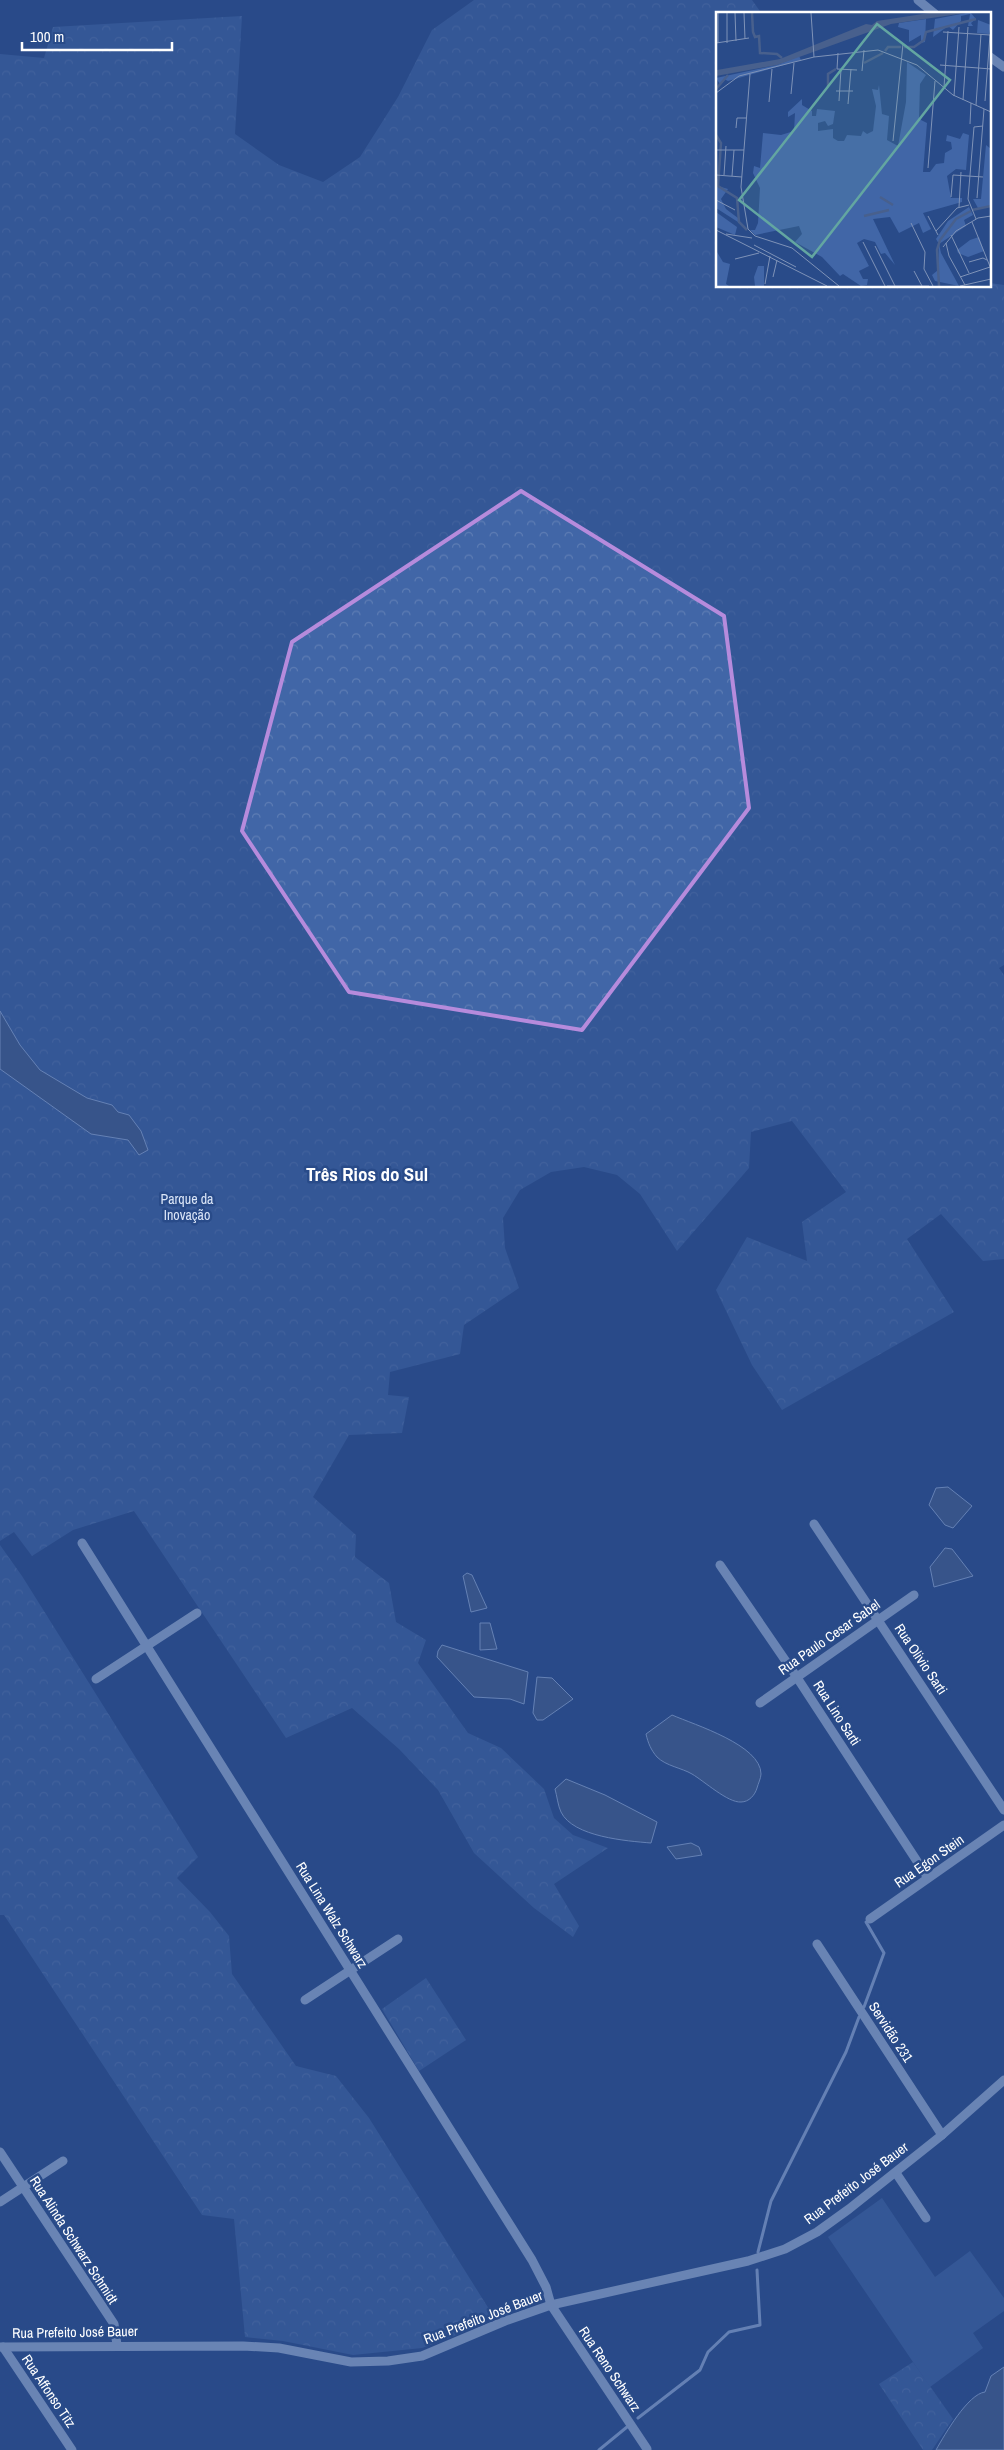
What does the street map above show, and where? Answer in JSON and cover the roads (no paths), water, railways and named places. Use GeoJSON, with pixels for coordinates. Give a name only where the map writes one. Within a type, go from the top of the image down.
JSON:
{"type":"FeatureCollection","features":[{"type":"Feature","properties":{"kind":"street"},"geometry":{"type":"LineString","coordinates":[[918,0],[933,12]]}},
{"type":"Feature","properties":{"kind":"street"},"geometry":{"type":"LineString","coordinates":[[992,58],[1004,67]]}},
{"type":"Feature","properties":{"kind":"street","name":"Rua Olivio Sarti"},"geometry":{"type":"LineString","coordinates":[[814,1524],[1004,1810]]}},
{"type":"Feature","properties":{"kind":"street","name":"Rua Lina Walz Schwarz"},"geometry":{"type":"LineString","coordinates":[[82,1543],[532,2260],[546,2287],[551,2305]]}},
{"type":"Feature","properties":{"kind":"street","name":"Rua Lino Sarti"},"geometry":{"type":"LineString","coordinates":[[720,1565],[796,1676],[928,1878]]}},
{"type":"Feature","properties":{"kind":"street","name":"Rua Paulo Cesar Sabel"},"geometry":{"type":"LineString","coordinates":[[760,1703],[877,1619],[914,1595]]}},
{"type":"Feature","properties":{"kind":"street"},"geometry":{"type":"LineString","coordinates":[[96,1679],[197,1613]]}},
{"type":"Feature","properties":{"kind":"street","name":"Rua Egon Stein"},"geometry":{"type":"LineString","coordinates":[[870,1919],[1004,1825]]}},
{"type":"Feature","properties":{"kind":"street"},"geometry":{"type":"LineString","coordinates":[[305,2000],[398,1939]]}},
{"type":"Feature","properties":{"kind":"street","name":"Servidão 231"},"geometry":{"type":"LineString","coordinates":[[817,1944],[942,2135]]}},
{"type":"Feature","properties":{"kind":"street","name":"Rua Prefeito José Bauer"},"geometry":{"type":"LineString","coordinates":[[2,2347],[117,2345],[279,2348],[351,2362],[388,2362],[422,2356],[505,2321],[551,2305],[748,2261],[785,2249],[817,2232],[896,2173],[1004,2080]]}},
{"type":"Feature","properties":{"kind":"street","name":"Rua Alinda Schwarz Schmidt"},"geometry":{"type":"LineString","coordinates":[[0,2152],[114,2324],[117,2345]]}},
{"type":"Feature","properties":{"kind":"street"},"geometry":{"type":"LineString","coordinates":[[0,2202],[63,2161]]}},
{"type":"Feature","properties":{"kind":"street"},"geometry":{"type":"LineString","coordinates":[[896,2173],[926,2218]]}},
{"type":"Feature","properties":{"kind":"street","name":"Rua Reno Schwarz"},"geometry":{"type":"LineString","coordinates":[[551,2305],[647,2449]]}},
{"type":"Feature","properties":{"kind":"street","name":"Rua Affonso Titz"},"geometry":{"type":"LineString","coordinates":[[2,2347],[72,2450]]}},
{"type":"Feature","properties":{"kind":"waterway"},"geometry":{"type":"LineString","coordinates":[[864,2007],[884,1953],[866,1922]]}},
{"type":"Feature","properties":{"kind":"waterway"},"geometry":{"type":"LineString","coordinates":[[758,2252],[771,2201],[846,2052],[859,2017]]}},
{"type":"Feature","properties":{"kind":"waterway"},"geometry":{"type":"LineString","coordinates":[[638,2418],[700,2370],[708,2352],[729,2332],[760,2325],[757,2270]]}},
{"type":"Feature","properties":{"kind":"waterway"},"geometry":{"type":"LineString","coordinates":[[599,2450],[627,2427]]}},
{"type":"Feature","properties":{"kind":"district","name":"Três Rios do Sul"},"geometry":{"type":"Point","coordinates":[367,1174]}},
{"type":"Feature","properties":{"kind":"park label","name":"Parque da Inovação"},"geometry":{"type":"Point","coordinates":[187,1208]}}]}
